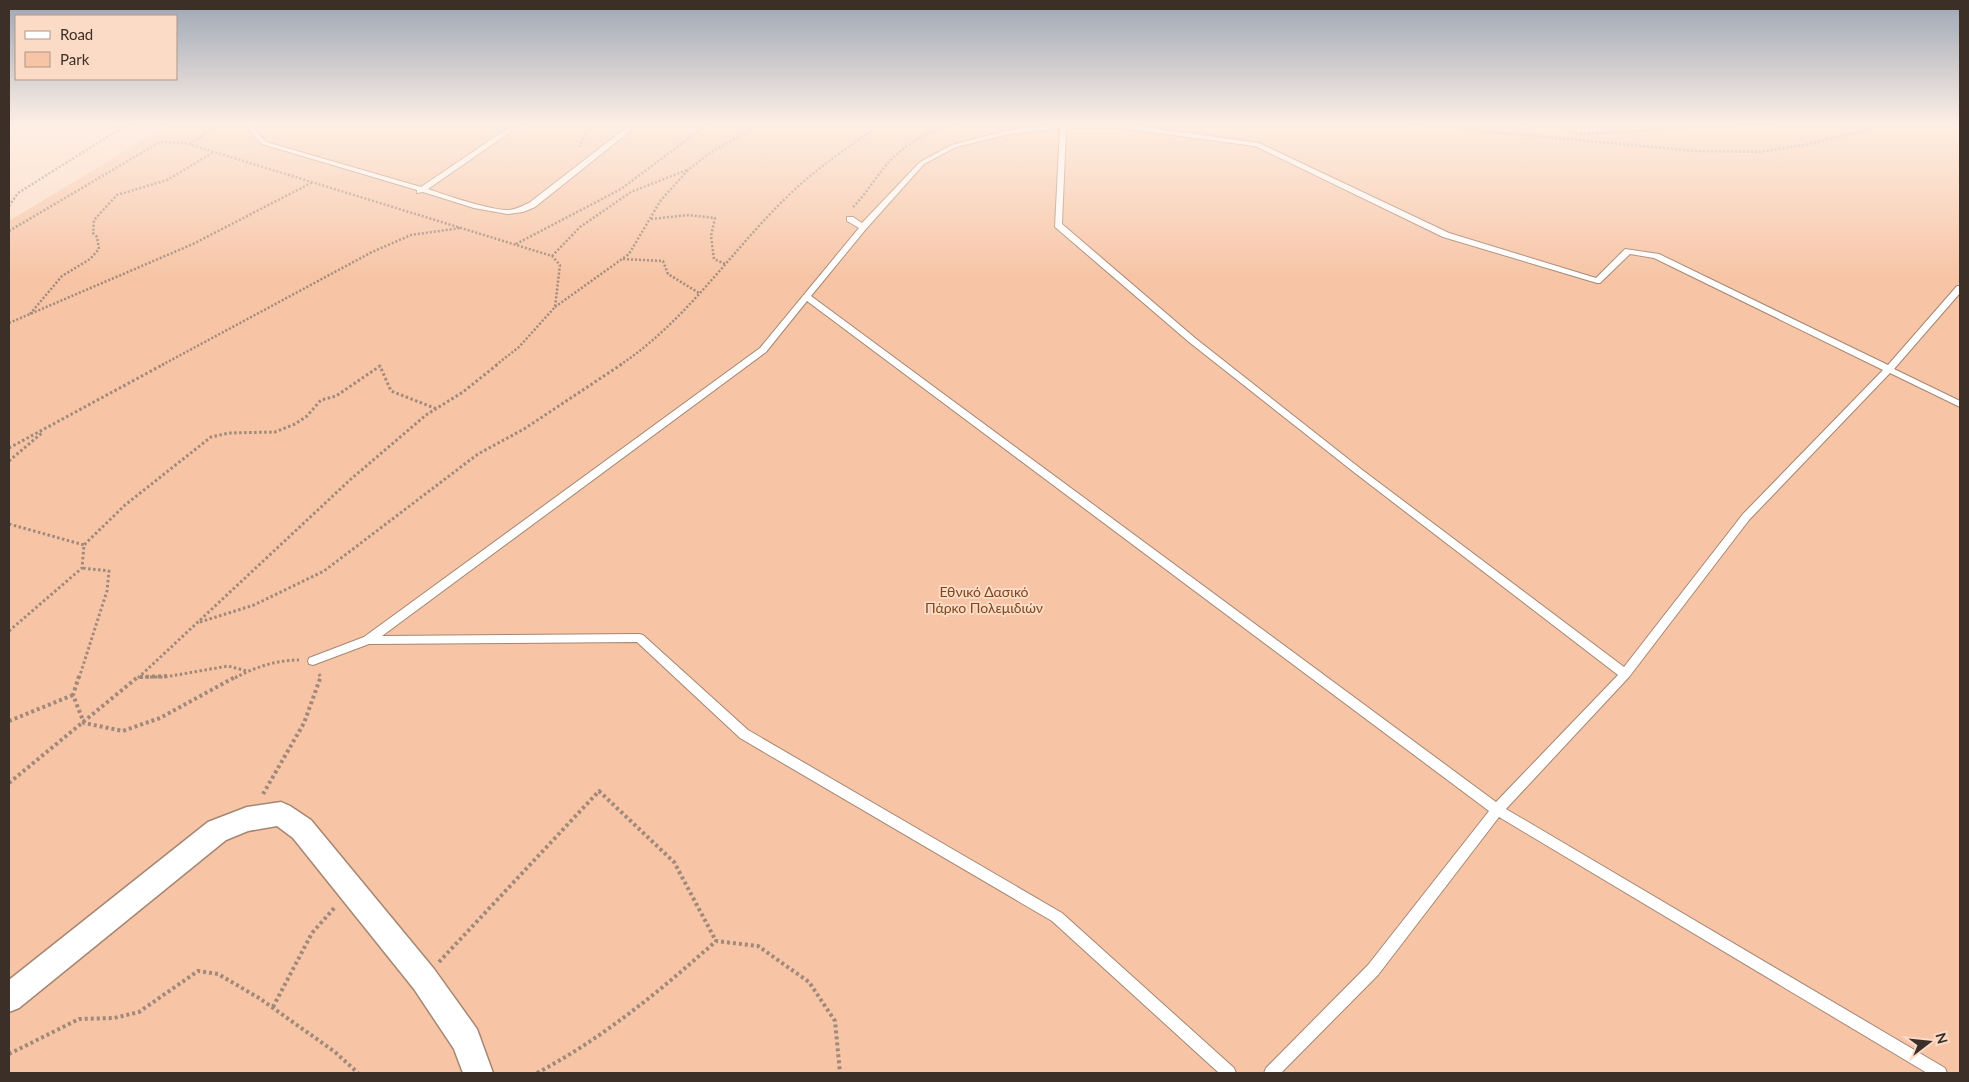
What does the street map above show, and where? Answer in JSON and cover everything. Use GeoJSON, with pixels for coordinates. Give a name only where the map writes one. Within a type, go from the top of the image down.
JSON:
{"type":"FeatureCollection","features":[{"type":"Feature","properties":{"kind":"street"},"geometry":{"type":"LineString","coordinates":[[9,998],[217,831],[248,819],[281,814],[302,829],[424,979],[466,1040],[478,1073]]}},
{"type":"Feature","properties":{"kind":"lane"},"geometry":{"type":"LineString","coordinates":[[369,174],[477,206],[507,212],[520,210],[532,205],[571,174]]}},
{"type":"Feature","properties":{"kind":"lane"},"geometry":{"type":"LineString","coordinates":[[420,190],[443,174]]}},
{"type":"Feature","properties":{"kind":"lane"},"geometry":{"type":"LineString","coordinates":[[313,661],[368,640],[763,350],[863,227],[911,174]]}},
{"type":"Feature","properties":{"kind":"lane"},"geometry":{"type":"LineString","coordinates":[[1061,174],[1058,225],[1207,352],[1358,471],[1625,674]]}},
{"type":"Feature","properties":{"kind":"lane"},"geometry":{"type":"LineString","coordinates":[[1320,174],[1446,235],[1597,281],[1628,251],[1656,256],[1890,368],[1960,404]]}},
{"type":"Feature","properties":{"kind":"lane"},"geometry":{"type":"LineString","coordinates":[[850,219],[863,227]]}},
{"type":"Feature","properties":{"kind":"lane"},"geometry":{"type":"LineString","coordinates":[[1271,1073],[1373,970],[1497,810],[1625,674],[1746,517],[1890,368],[1960,288]]}},
{"type":"Feature","properties":{"kind":"lane"},"geometry":{"type":"LineString","coordinates":[[806,297],[1497,810],[1940,1073]]}},
{"type":"Feature","properties":{"kind":"lane"},"geometry":{"type":"LineString","coordinates":[[368,640],[639,638],[744,734],[1057,917],[1229,1073]]}},
{"type":"Feature","properties":{"kind":"path"},"geometry":{"type":"LineString","coordinates":[[9,206],[18,193],[48,174]]}},
{"type":"Feature","properties":{"kind":"path"},"geometry":{"type":"LineString","coordinates":[[9,232],[105,174]]}},
{"type":"Feature","properties":{"kind":"path"},"geometry":{"type":"LineString","coordinates":[[30,314],[62,276],[90,259],[99,249],[97,237],[93,233],[94,220],[117,195],[167,180],[176,174]]}},
{"type":"Feature","properties":{"kind":"path"},"geometry":{"type":"LineString","coordinates":[[288,174],[552,256],[560,264],[555,307]]}},
{"type":"Feature","properties":{"kind":"path"},"geometry":{"type":"LineString","coordinates":[[515,244],[620,189],[640,174]]}},
{"type":"Feature","properties":{"kind":"path"},"geometry":{"type":"LineString","coordinates":[[552,256],[580,227],[630,192],[674,174]]}},
{"type":"Feature","properties":{"kind":"path"},"geometry":{"type":"LineString","coordinates":[[9,783],[138,678],[351,479],[436,408],[463,392],[519,347],[555,307],[629,254],[661,200],[683,174]]}},
{"type":"Feature","properties":{"kind":"path"},"geometry":{"type":"LineString","coordinates":[[197,624],[254,605],[324,571],[478,454],[524,430],[640,352],[678,317],[790,194],[812,174]]}},
{"type":"Feature","properties":{"kind":"path"},"geometry":{"type":"LineString","coordinates":[[850,219],[845,216],[867,194],[880,174]]}},
{"type":"Feature","properties":{"kind":"path"},"geometry":{"type":"LineString","coordinates":[[9,323],[193,244],[313,182]]}},
{"type":"Feature","properties":{"kind":"path"},"geometry":{"type":"LineString","coordinates":[[650,220],[688,214],[715,218],[711,236],[714,259],[725,264]]}},
{"type":"Feature","properties":{"kind":"path"},"geometry":{"type":"LineString","coordinates":[[9,448],[372,252],[411,235],[462,228]]}},
{"type":"Feature","properties":{"kind":"path"},"geometry":{"type":"LineString","coordinates":[[622,259],[663,261],[668,274],[700,293]]}},
{"type":"Feature","properties":{"kind":"path"},"geometry":{"type":"LineString","coordinates":[[9,630],[82,568],[84,544],[125,505],[210,437],[229,433],[275,432],[307,416],[321,400],[341,393],[380,366],[391,391],[436,408]]}},
{"type":"Feature","properties":{"kind":"path"},"geometry":{"type":"LineString","coordinates":[[9,460],[48,428]]}},
{"type":"Feature","properties":{"kind":"path"},"geometry":{"type":"LineString","coordinates":[[9,524],[84,544]]}},
{"type":"Feature","properties":{"kind":"path"},"geometry":{"type":"LineString","coordinates":[[82,568],[109,571],[107,591],[73,696],[84,723]]}},
{"type":"Feature","properties":{"kind":"path"},"geometry":{"type":"LineString","coordinates":[[84,723],[123,731],[160,718],[247,671],[283,660],[313,661],[321,677],[315,699],[283,762],[248,819]]}},
{"type":"Feature","properties":{"kind":"path"},"geometry":{"type":"LineString","coordinates":[[138,678],[165,677],[228,666],[247,671]]}},
{"type":"Feature","properties":{"kind":"path"},"geometry":{"type":"LineString","coordinates":[[9,721],[73,696]]}},
{"type":"Feature","properties":{"kind":"path"},"geometry":{"type":"LineString","coordinates":[[424,979],[599,791],[674,862],[716,941]]}},
{"type":"Feature","properties":{"kind":"path"},"geometry":{"type":"LineString","coordinates":[[272,1007],[312,933],[352,889]]}},
{"type":"Feature","properties":{"kind":"path"},"geometry":{"type":"LineString","coordinates":[[537,1073],[557,1063],[621,1020],[660,991],[716,941],[758,946],[809,982],[835,1022],[840,1073]]}},
{"type":"Feature","properties":{"kind":"path"},"geometry":{"type":"LineString","coordinates":[[9,1054],[79,1019],[114,1018],[139,1012],[198,971],[218,974],[272,1007],[336,1052],[358,1073]]}},
{"type":"Feature","properties":{"kind":"green space","name":"Εθνικό Δασικό Πάρκο Πολεμιδιών"},"geometry":{"type":"Polygon","coordinates":[[[86,174],[1960,174],[1960,1073],[9,1073],[9,221],[86,174]]]}}]}
